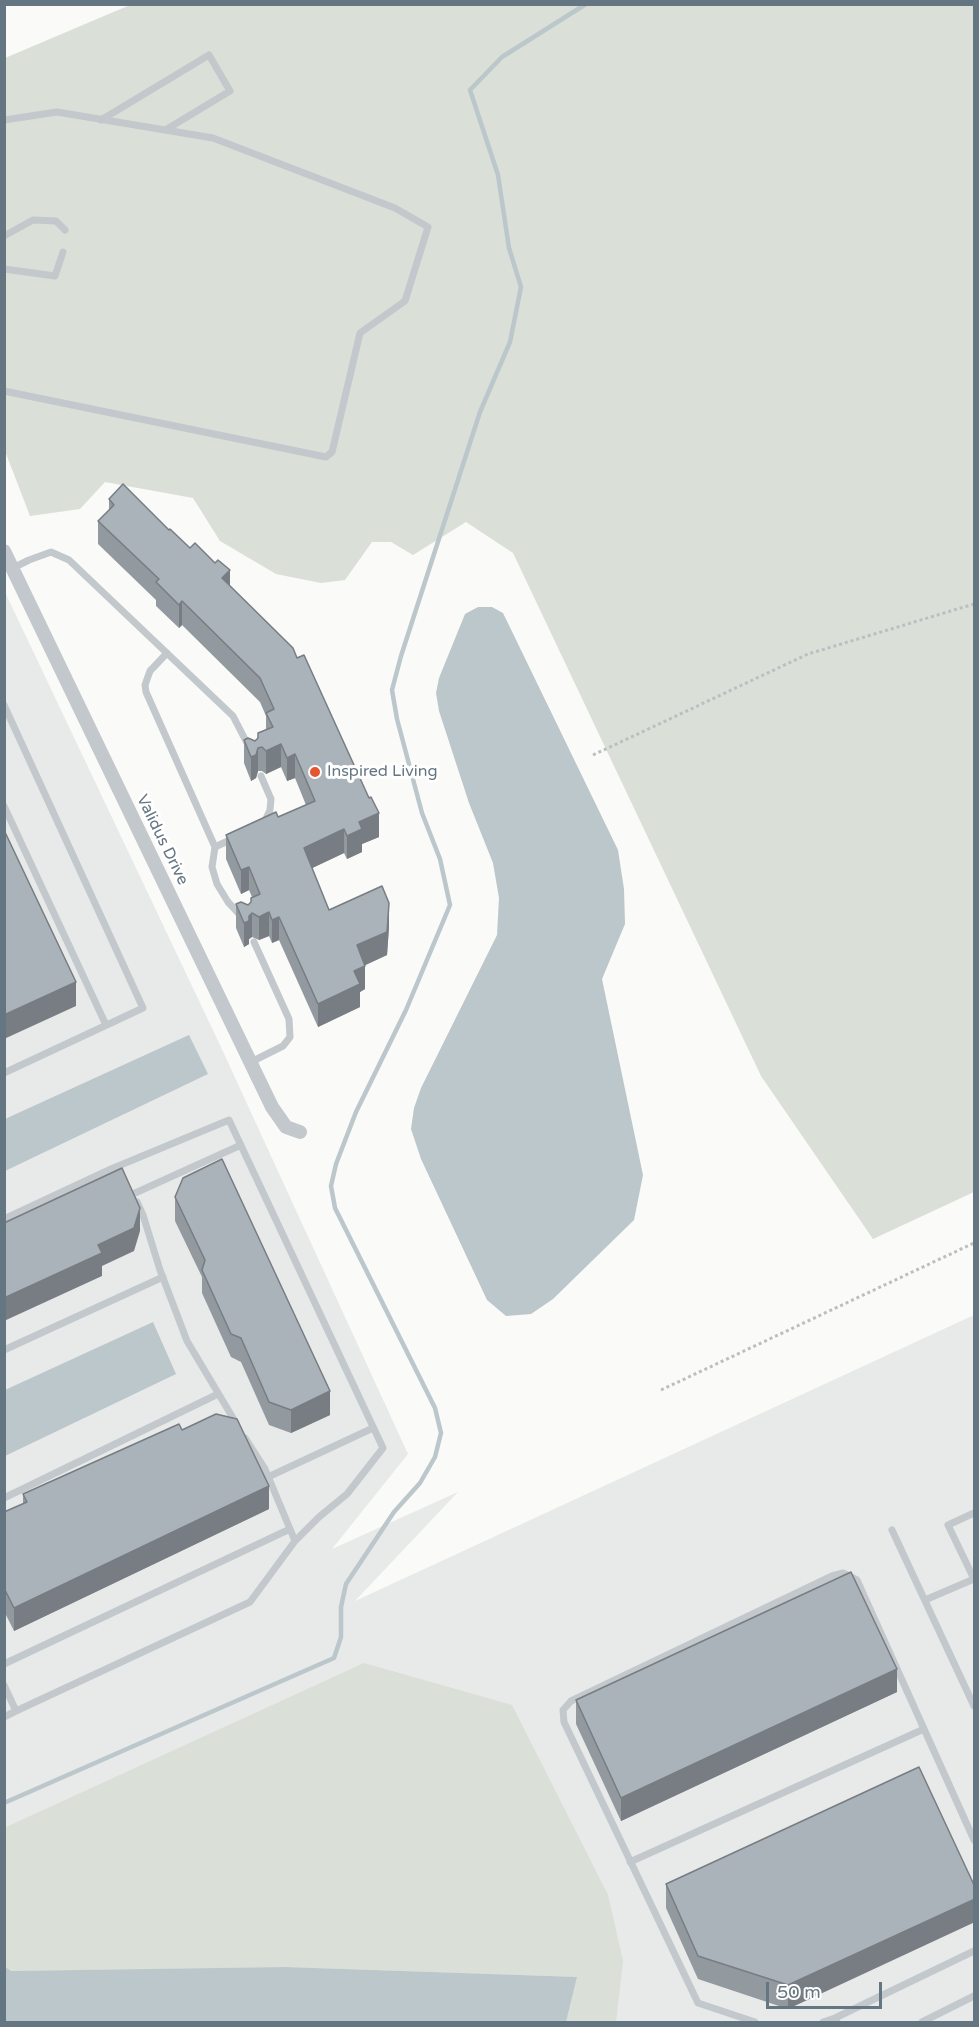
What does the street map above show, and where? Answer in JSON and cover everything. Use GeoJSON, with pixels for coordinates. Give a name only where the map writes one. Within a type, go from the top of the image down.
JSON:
{"type":"FeatureCollection","features":[{"type":"Feature","properties":{"kind":"street","name":"Validus Drive"},"geometry":{"type":"LineString","coordinates":[[4,551],[272,1107],[286,1127],[300,1132]]}},
{"type":"Feature","properties":{"kind":"lane"},"geometry":{"type":"LineString","coordinates":[[101,120],[209,55],[230,92],[167,129]]}},
{"type":"Feature","properties":{"kind":"lane"},"geometry":{"type":"LineString","coordinates":[[4,120],[57,112],[213,138],[395,208],[428,227],[405,301],[360,333],[332,452],[326,457],[4,391]]}},
{"type":"Feature","properties":{"kind":"lane"},"geometry":{"type":"LineString","coordinates":[[4,236],[33,220],[56,221],[65,230]]}},
{"type":"Feature","properties":{"kind":"lane"},"geometry":{"type":"LineString","coordinates":[[4,269],[56,276],[63,252]]}},
{"type":"Feature","properties":{"kind":"lane"},"geometry":{"type":"LineString","coordinates":[[13,568],[51,552],[69,560],[233,716],[249,748]]}},
{"type":"Feature","properties":{"kind":"lane"},"geometry":{"type":"LineString","coordinates":[[167,653],[150,671],[145,685],[146,692],[215,847],[212,867],[217,884],[228,902],[246,923]]}},
{"type":"Feature","properties":{"kind":"lane"},"geometry":{"type":"LineString","coordinates":[[4,705],[143,1008],[4,1073]]}},
{"type":"Feature","properties":{"kind":"lane"},"geometry":{"type":"LineString","coordinates":[[259,827],[267,820],[271,799],[261,776]]}},
{"type":"Feature","properties":{"kind":"lane"},"geometry":{"type":"LineString","coordinates":[[4,806],[106,1026]]}},
{"type":"Feature","properties":{"kind":"lane"},"geometry":{"type":"LineString","coordinates":[[215,847],[242,835]]}},
{"type":"Feature","properties":{"kind":"lane"},"geometry":{"type":"LineString","coordinates":[[250,1062],[283,1046],[290,1037],[289,1019],[254,942]]}},
{"type":"Feature","properties":{"kind":"lane"},"geometry":{"type":"LineString","coordinates":[[4,1219],[111,1168],[229,1120],[383,1448],[347,1494],[295,1541],[250,1602],[4,1717]]}},
{"type":"Feature","properties":{"kind":"lane"},"geometry":{"type":"LineString","coordinates":[[129,1187],[241,1145]]}},
{"type":"Feature","properties":{"kind":"lane"},"geometry":{"type":"LineString","coordinates":[[111,1168],[129,1187],[143,1215],[187,1341],[268,1477],[295,1541]]}},
{"type":"Feature","properties":{"kind":"lane"},"geometry":{"type":"LineString","coordinates":[[4,1350],[163,1277]]}},
{"type":"Feature","properties":{"kind":"lane"},"geometry":{"type":"LineString","coordinates":[[4,1498],[218,1394]]}},
{"type":"Feature","properties":{"kind":"lane"},"geometry":{"type":"LineString","coordinates":[[268,1477],[373,1428]]}},
{"type":"Feature","properties":{"kind":"lane"},"geometry":{"type":"LineString","coordinates":[[925,1600],[974,1579],[948,1525],[975,1513]]}},
{"type":"Feature","properties":{"kind":"lane"},"geometry":{"type":"LineString","coordinates":[[4,1664],[290,1529]]}},
{"type":"Feature","properties":{"kind":"lane"},"geometry":{"type":"LineString","coordinates":[[892,1530],[975,1706]]}},
{"type":"Feature","properties":{"kind":"lane"},"geometry":{"type":"LineString","coordinates":[[755,2022],[698,2003],[564,1722],[563,1710],[571,1701],[832,1576],[843,1573],[857,1580],[975,1840]]}},
{"type":"Feature","properties":{"kind":"lane"},"geometry":{"type":"LineString","coordinates":[[4,1685],[16,1711]]}},
{"type":"Feature","properties":{"kind":"lane"},"geometry":{"type":"LineString","coordinates":[[630,1862],[924,1729]]}},
{"type":"Feature","properties":{"kind":"lane"},"geometry":{"type":"LineString","coordinates":[[824,2022],[836,2020],[975,1951]]}},
{"type":"Feature","properties":{"kind":"lane"},"geometry":{"type":"LineString","coordinates":[[922,2022],[975,1996]]}},
{"type":"Feature","properties":{"kind":"path"},"geometry":{"type":"LineString","coordinates":[[593,755],[808,654],[975,604]]}},
{"type":"Feature","properties":{"kind":"path"},"geometry":{"type":"LineString","coordinates":[[661,1390],[975,1243]]}},
{"type":"Feature","properties":{"kind":"shaded area"},"geometry":{"type":"Polygon","coordinates":[[[130,5],[974,5],[974,1192],[873,1239],[761,1076],[513,553],[466,522],[413,555],[391,542],[372,542],[345,580],[321,583],[276,574],[220,541],[193,498],[105,482],[80,509],[30,516],[5,451],[5,58],[130,5]]]}},
{"type":"Feature","properties":{"kind":"shaded area"},"geometry":{"type":"Polygon","coordinates":[[[4,590],[220,1045],[408,1454],[332,1549],[458,1492],[355,1601],[974,1315],[974,2022],[5,2022],[4,590]]]}},
{"type":"Feature","properties":{"kind":"shaded area"},"geometry":{"type":"Polygon","coordinates":[[[478,607],[492,607],[503,613],[618,850],[624,889],[625,924],[602,979],[643,1175],[634,1220],[553,1299],[531,1314],[506,1316],[487,1300],[421,1159],[411,1129],[414,1108],[421,1088],[497,935],[499,898],[493,863],[469,803],[439,711],[436,693],[439,678],[465,614],[478,607]]]}},
{"type":"Feature","properties":{"kind":"shaded area"},"geometry":{"type":"Polygon","coordinates":[[[189,1035],[208,1074],[5,1171],[5,1119],[189,1035]]]}},
{"type":"Feature","properties":{"kind":"shaded area"},"geometry":{"type":"Polygon","coordinates":[[[153,1322],[176,1374],[5,1456],[5,1390],[153,1322]]]}},
{"type":"Feature","properties":{"kind":"shaded area"},"geometry":{"type":"Polygon","coordinates":[[[364,1663],[512,1705],[608,1895],[623,1961],[616,2022],[566,2022],[577,1977],[285,1967],[11,1971],[4,1966],[4,1828],[364,1663]]]}},
{"type":"Feature","properties":{"kind":"shaded area"},"geometry":{"type":"Polygon","coordinates":[[[4,1966],[11,1971],[285,1967],[577,1977],[566,2022],[5,2022],[4,1966]]]}},
{"type":"Feature","properties":{"kind":"building","name":"Inspired Living"},"geometry":{"type":"Polygon","coordinates":[[[123,484],[190,548],[195,543],[215,563],[218,560],[230,570],[222,578],[293,648],[297,658],[304,655],[369,798],[371,797],[379,813],[359,822],[362,829],[347,836],[344,829],[304,848],[329,910],[382,886],[389,903],[387,932],[357,945],[365,966],[354,971],[360,984],[318,1004],[279,917],[272,920],[269,912],[259,917],[252,913],[249,921],[244,923],[236,904],[241,902],[248,905],[251,898],[260,894],[249,867],[241,870],[226,835],[276,812],[278,817],[315,801],[295,754],[287,758],[281,744],[266,751],[262,747],[258,748],[256,755],[251,757],[244,740],[248,738],[255,741],[258,733],[273,727],[266,713],[274,709],[260,678],[182,601],[179,605],[156,582],[159,579],[98,521],[114,505],[109,499],[123,484]]]}},
{"type":"Feature","properties":{"kind":"building"},"geometry":{"type":"Polygon","coordinates":[[[4,830],[76,982],[4,1015],[4,830]]]}},
{"type":"Feature","properties":{"kind":"building"},"geometry":{"type":"Polygon","coordinates":[[[222,1159],[330,1391],[291,1410],[269,1402],[241,1338],[231,1334],[202,1270],[205,1260],[175,1197],[183,1178],[222,1159]]]}},
{"type":"Feature","properties":{"kind":"building"},"geometry":{"type":"Polygon","coordinates":[[[122,1168],[140,1208],[134,1228],[98,1245],[102,1253],[4,1298],[4,1223],[122,1168]]]}},
{"type":"Feature","properties":{"kind":"building"},"geometry":{"type":"Polygon","coordinates":[[[216,1414],[237,1419],[269,1486],[14,1608],[4,1588],[4,1512],[27,1502],[23,1494],[179,1424],[182,1430],[216,1414]]]}},
{"type":"Feature","properties":{"kind":"building"},"geometry":{"type":"Polygon","coordinates":[[[851,1572],[897,1669],[621,1798],[576,1700],[851,1572]]]}},
{"type":"Feature","properties":{"kind":"building"},"geometry":{"type":"Polygon","coordinates":[[[919,1767],[975,1887],[975,1899],[788,1985],[698,1956],[666,1884],[919,1767]]]}},
{"type":"Feature","properties":{"kind":"waterway"},"geometry":{"type":"LineString","coordinates":[[4,1803],[334,1658],[341,1637],[341,1607],[346,1584],[394,1512],[420,1483],[435,1457],[441,1433],[435,1408],[335,1208],[331,1186],[336,1164],[356,1112],[406,1010],[450,905],[440,859],[422,813],[397,719],[392,690],[480,412],[510,342],[521,287],[509,248],[498,175],[470,90],[502,57],[586,4]]}},
{"type":"Feature","properties":{"kind":"place","name":"Inspired Living"},"geometry":{"type":"Point","coordinates":[315,772]}}]}
